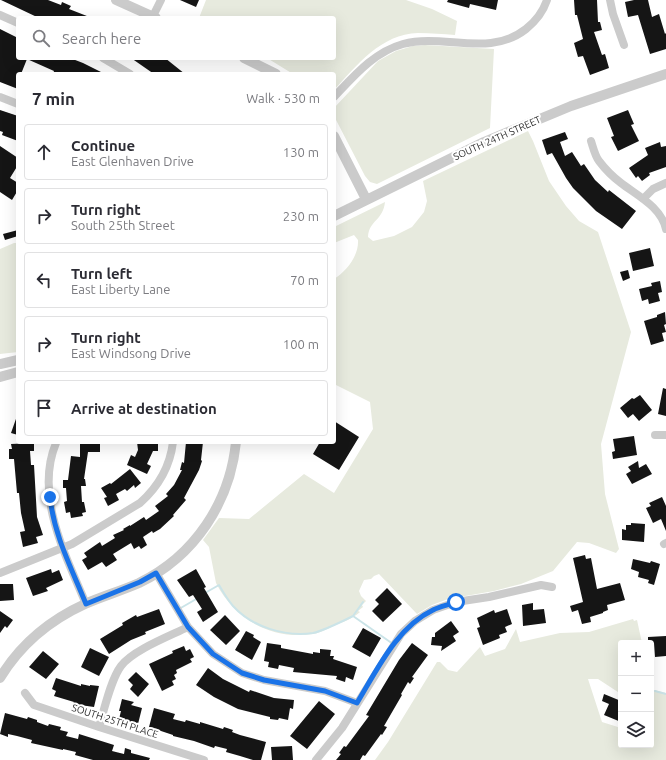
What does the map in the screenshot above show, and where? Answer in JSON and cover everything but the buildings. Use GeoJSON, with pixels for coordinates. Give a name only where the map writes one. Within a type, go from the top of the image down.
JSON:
{"type":"FeatureCollection","features":[{"type":"Feature","properties":{"kind":"street"},"geometry":{"type":"LineString","coordinates":[[116,0],[153,16]]}},
{"type":"Feature","properties":{"kind":"street"},"geometry":{"type":"LineString","coordinates":[[336,96],[358,73],[386,50],[413,42],[429,41],[470,44],[494,43],[512,38],[532,24],[542,11],[547,0]]}},
{"type":"Feature","properties":{"kind":"street"},"geometry":{"type":"LineString","coordinates":[[610,0],[613,14],[624,44]]}},
{"type":"Feature","properties":{"kind":"street"},"geometry":{"type":"LineString","coordinates":[[155,16],[161,1]]}},
{"type":"Feature","properties":{"kind":"street"},"geometry":{"type":"LineString","coordinates":[[0,15],[16,22]]}},
{"type":"Feature","properties":{"kind":"street"},"geometry":{"type":"LineString","coordinates":[[106,60],[127,72]]}},
{"type":"Feature","properties":{"kind":"street"},"geometry":{"type":"LineString","coordinates":[[248,60],[272,72]]}},
{"type":"Feature","properties":{"kind":"street","name":"SOUTH 24TH STREET"},"geometry":{"type":"LineString","coordinates":[[336,215],[366,199],[524,124],[571,106],[666,74]]}},
{"type":"Feature","properties":{"kind":"street"},"geometry":{"type":"LineString","coordinates":[[0,97],[16,103]]}},
{"type":"Feature","properties":{"kind":"street"},"geometry":{"type":"LineString","coordinates":[[336,140],[366,199]]}},
{"type":"Feature","properties":{"kind":"street"},"geometry":{"type":"LineString","coordinates":[[591,140],[598,160],[620,182],[643,199],[657,212],[665,224],[666,229]]}},
{"type":"Feature","properties":{"kind":"street"},"geometry":{"type":"LineString","coordinates":[[643,199],[653,189],[666,183]]}},
{"type":"Feature","properties":{"kind":"street"},"geometry":{"type":"LineString","coordinates":[[0,364],[16,360]]}},
{"type":"Feature","properties":{"kind":"street"},"geometry":{"type":"LineString","coordinates":[[0,377],[16,373]]}},
{"type":"Feature","properties":{"kind":"street"},"geometry":{"type":"LineString","coordinates":[[655,435],[666,435]]}},
{"type":"Feature","properties":{"kind":"street"},"geometry":{"type":"LineString","coordinates":[[56,444],[49,462],[48,473],[52,514],[55,528],[86,604]]}},
{"type":"Feature","properties":{"kind":"street"},"geometry":{"type":"LineString","coordinates":[[0,573],[63,548],[140,503],[149,495],[161,480],[170,458],[173,444]]}},
{"type":"Feature","properties":{"kind":"street"},"geometry":{"type":"LineString","coordinates":[[0,678],[22,648],[38,632],[70,611],[134,585],[156,573],[189,547],[209,521],[218,506],[230,478],[236,444]]}},
{"type":"Feature","properties":{"kind":"street"},"geometry":{"type":"LineString","coordinates":[[156,573],[188,627],[213,654],[242,673],[264,680],[325,691],[357,703]]}},
{"type":"Feature","properties":{"kind":"street"},"geometry":{"type":"LineString","coordinates":[[316,760],[342,728],[401,634],[415,621],[433,610],[456,602],[489,597],[542,585],[552,587]]}},
{"type":"Feature","properties":{"kind":"street"},"geometry":{"type":"LineString","coordinates":[[99,727],[115,676],[122,665],[136,653],[188,627]]}},
{"type":"Feature","properties":{"kind":"street","name":"SOUTH 25TH PLACE"},"geometry":{"type":"LineString","coordinates":[[25,693],[34,705],[204,760]]}},
{"type":"Feature","properties":{"kind":"shaded area"},"geometry":{"type":"Polygon","coordinates":[[[206,0],[406,0],[432,9],[457,21],[455,35],[418,33],[392,39],[381,45],[361,61],[336,88],[336,72],[290,72],[270,60],[336,60],[336,16],[200,16],[206,0]]]}},
{"type":"Feature","properties":{"kind":"shaded area"},"geometry":{"type":"Polygon","coordinates":[[[425,45],[494,49],[490,128],[377,184],[370,182],[365,176],[336,120],[336,106],[378,61],[396,51],[413,46],[425,45]]]}},
{"type":"Feature","properties":{"kind":"shaded area"},"geometry":{"type":"Polygon","coordinates":[[[528,131],[549,181],[566,206],[579,221],[598,232],[631,332],[601,444],[605,494],[619,549],[616,553],[589,543],[577,542],[553,571],[521,584],[494,591],[448,599],[432,605],[417,614],[379,574],[371,579],[364,580],[359,591],[361,596],[366,601],[362,605],[363,607],[358,611],[360,612],[351,618],[321,632],[313,634],[283,634],[269,630],[256,625],[244,617],[224,596],[216,583],[209,547],[203,540],[219,518],[249,519],[304,474],[334,493],[373,429],[370,402],[336,385],[336,278],[348,267],[354,257],[358,246],[358,240],[354,235],[336,242],[336,226],[385,202],[382,213],[371,227],[368,237],[373,241],[394,236],[412,227],[424,212],[427,201],[423,181],[528,131]]]}},
{"type":"Feature","properties":{"kind":"shaded area"},"geometry":{"type":"Polygon","coordinates":[[[16,243],[16,352],[0,354],[0,249],[16,243]]]}},
{"type":"Feature","properties":{"kind":"shaded area"},"geometry":{"type":"Polygon","coordinates":[[[633,619],[634,621],[637,620],[641,640],[618,640],[618,692],[598,679],[588,679],[602,722],[618,727],[618,748],[654,748],[654,690],[666,693],[666,760],[375,760],[388,742],[437,662],[440,662],[448,670],[457,672],[480,647],[485,656],[505,649],[516,629],[520,642],[560,633],[589,632],[633,619]]]}},
{"type":"Feature","properties":{"kind":"waterway"},"geometry":{"type":"LineString","coordinates":[[205,593],[219,585],[231,604],[250,620],[259,625],[280,632],[302,634],[313,633],[353,616],[393,644]]}},
{"type":"Feature","properties":{"kind":"waterway"},"geometry":{"type":"LineString","coordinates":[[179,609],[198,598]]}},
{"type":"Feature","properties":{"kind":"waterway"},"geometry":{"type":"LineString","coordinates":[[353,616],[363,602]]}},
{"type":"Feature","properties":{"kind":"waterway"},"geometry":{"type":"LineString","coordinates":[[655,691],[666,694]]}},
{"type":"Feature","properties":{"kind":"route"},"geometry":{"type":"LineString","coordinates":[[50,497],[54,524],[66,558],[86,604],[111,595],[156,573],[188,627],[213,654],[242,673],[264,680],[325,691],[357,703],[401,634],[415,621],[433,610],[456,602]]}}]}
